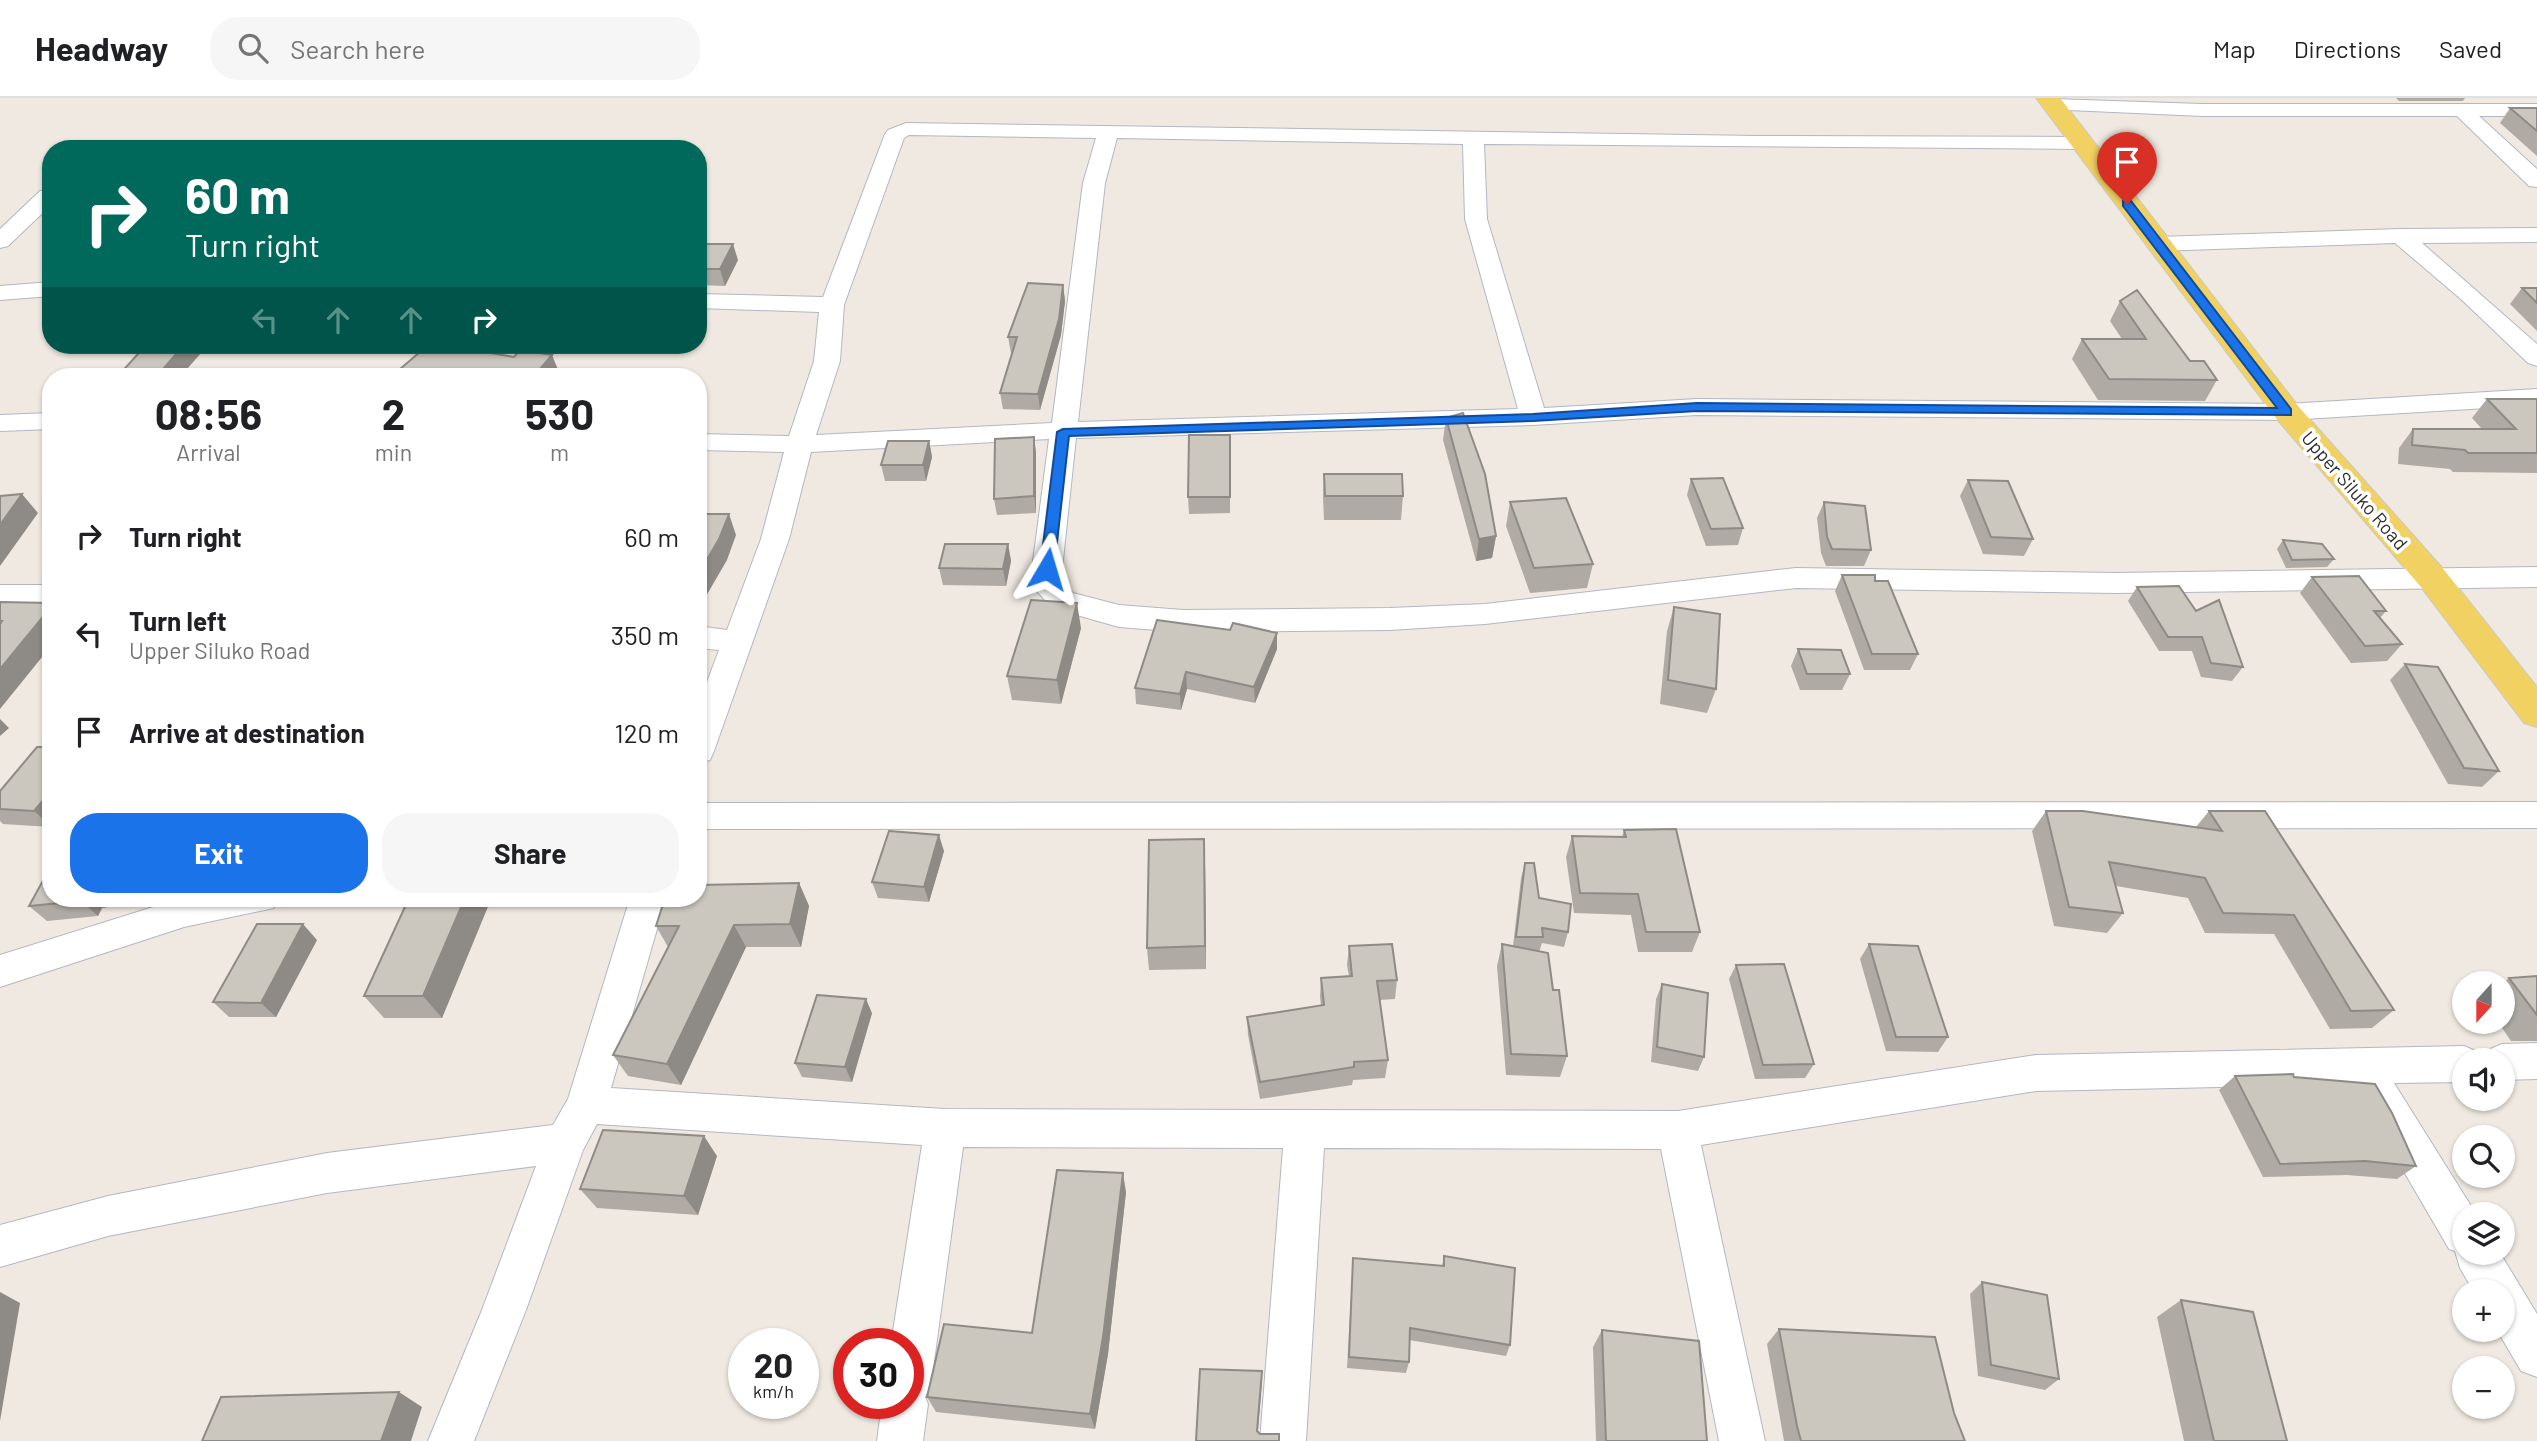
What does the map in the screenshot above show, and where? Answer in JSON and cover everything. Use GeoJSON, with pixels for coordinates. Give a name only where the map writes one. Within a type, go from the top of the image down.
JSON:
{"type":"FeatureCollection","features":[{"type":"Feature","properties":{"kind":"main road","name":"Upper Siluko Road"},"geometry":{"type":"LineString","coordinates":[[2054,106],[2287,412],[2433,579],[2537,713]]}},
{"type":"Feature","properties":{"kind":"street"},"geometry":{"type":"LineString","coordinates":[[2054,106],[2537,116]]}},
{"type":"Feature","properties":{"kind":"street"},"geometry":{"type":"LineString","coordinates":[[2468,114],[2537,110]]}},
{"type":"Feature","properties":{"kind":"street"},"geometry":{"type":"LineString","coordinates":[[2468,114],[2537,172]]}},
{"type":"Feature","properties":{"kind":"street"},"geometry":{"type":"LineString","coordinates":[[2468,114],[2537,181]]}},
{"type":"Feature","properties":{"kind":"street"},"geometry":{"type":"LineString","coordinates":[[707,726],[775,539],[800,444],[827,361],[832,305],[895,134],[906,129],[2082,143]]}},
{"type":"Feature","properties":{"kind":"street"},"geometry":{"type":"LineString","coordinates":[[1108,132],[1094,183],[1047,569],[1049,588],[1063,601],[1119,615],[1183,621],[1438,617],[1485,614],[1796,578],[2115,583],[2537,577]]}},
{"type":"Feature","properties":{"kind":"street"},"geometry":{"type":"LineString","coordinates":[[1473,137],[1476,219],[1533,417]]}},
{"type":"Feature","properties":{"kind":"street"},"geometry":{"type":"LineString","coordinates":[[0,241],[42,202]]}},
{"type":"Feature","properties":{"kind":"street"},"geometry":{"type":"LineString","coordinates":[[2157,244],[2400,236],[2537,235]]}},
{"type":"Feature","properties":{"kind":"street"},"geometry":{"type":"LineString","coordinates":[[2400,236],[2470,295],[2537,358]]}},
{"type":"Feature","properties":{"kind":"street"},"geometry":{"type":"LineString","coordinates":[[0,293],[42,290]]}},
{"type":"Feature","properties":{"kind":"street"},"geometry":{"type":"LineString","coordinates":[[707,301],[832,305]]}},
{"type":"Feature","properties":{"kind":"street"},"geometry":{"type":"LineString","coordinates":[[707,442],[800,444],[984,433],[1533,417],[1697,407],[2287,412],[2537,397]]}},
{"type":"Feature","properties":{"kind":"street"},"geometry":{"type":"LineString","coordinates":[[0,423],[42,421]]}},
{"type":"Feature","properties":{"kind":"street"},"geometry":{"type":"LineString","coordinates":[[0,595],[42,595]]}},
{"type":"Feature","properties":{"kind":"street"},"geometry":{"type":"LineString","coordinates":[[707,638],[738,642]]}},
{"type":"Feature","properties":{"kind":"street"},"geometry":{"type":"LineString","coordinates":[[707,816],[2537,815]]}},
{"type":"Feature","properties":{"kind":"street"},"geometry":{"type":"LineString","coordinates":[[0,971],[184,912],[212,907]]}},
{"type":"Feature","properties":{"kind":"street"},"geometry":{"type":"LineString","coordinates":[[451,1441],[565,1143],[586,1105],[646,907]]}},
{"type":"Feature","properties":{"kind":"street"},"geometry":{"type":"LineString","coordinates":[[2515,1062],[2537,1061]]}},
{"type":"Feature","properties":{"kind":"street"},"geometry":{"type":"LineString","coordinates":[[586,1105],[945,1128],[1678,1130],[2036,1073],[2452,1064]]}},
{"type":"Feature","properties":{"kind":"street"},"geometry":{"type":"LineString","coordinates":[[2363,1067],[2452,1214]]}},
{"type":"Feature","properties":{"kind":"street"},"geometry":{"type":"LineString","coordinates":[[916,1328],[945,1128]]}},
{"type":"Feature","properties":{"kind":"street"},"geometry":{"type":"LineString","coordinates":[[1283,1441],[1305,1129]]}},
{"type":"Feature","properties":{"kind":"street"},"geometry":{"type":"LineString","coordinates":[[1678,1130],[1742,1441]]}},
{"type":"Feature","properties":{"kind":"street"},"geometry":{"type":"LineString","coordinates":[[0,1246],[108,1216],[327,1173],[565,1143]]}},
{"type":"Feature","properties":{"kind":"street"},"geometry":{"type":"LineString","coordinates":[[2515,1319],[2537,1355]]}},
{"type":"Feature","properties":{"kind":"street"},"geometry":{"type":"LineString","coordinates":[[900,1441],[903,1419]]}},
{"type":"Feature","properties":{"kind":"building"},"geometry":{"type":"Polygon","coordinates":[[[2510,108],[2537,108],[2537,131],[2510,108]]]}},
{"type":"Feature","properties":{"kind":"building"},"geometry":{"type":"Polygon","coordinates":[[[707,244],[733,244],[720,269],[707,269],[707,244]]]}},
{"type":"Feature","properties":{"kind":"building"},"geometry":{"type":"Polygon","coordinates":[[[1028,283],[1063,285],[1059,319],[1038,394],[1000,393],[1017,337],[1008,337],[1028,283]]]}},
{"type":"Feature","properties":{"kind":"building"},"geometry":{"type":"Polygon","coordinates":[[[2522,288],[2537,288],[2537,303],[2522,288]]]}},
{"type":"Feature","properties":{"kind":"building"},"geometry":{"type":"Polygon","coordinates":[[[2137,290],[2190,361],[2204,361],[2217,380],[2109,379],[2082,339],[2146,339],[2120,301],[2137,290]]]}},
{"type":"Feature","properties":{"kind":"building"},"geometry":{"type":"Polygon","coordinates":[[[138,354],[176,354],[164,368],[125,368],[138,354]]]}},
{"type":"Feature","properties":{"kind":"building"},"geometry":{"type":"Polygon","coordinates":[[[418,354],[496,354],[514,357],[517,354],[552,355],[541,368],[401,368],[418,354]]]}},
{"type":"Feature","properties":{"kind":"building"},"geometry":{"type":"Polygon","coordinates":[[[2487,399],[2537,399],[2537,453],[2468,453],[2465,450],[2412,445],[2413,429],[2516,429],[2487,399]]]}},
{"type":"Feature","properties":{"kind":"building"},"geometry":{"type":"Polygon","coordinates":[[[1463,413],[1485,474],[1496,536],[1479,539],[1446,418],[1463,413]]]}},
{"type":"Feature","properties":{"kind":"building"},"geometry":{"type":"Polygon","coordinates":[[[1189,435],[1230,435],[1230,497],[1188,497],[1189,435]]]}},
{"type":"Feature","properties":{"kind":"building"},"geometry":{"type":"Polygon","coordinates":[[[1034,437],[1034,496],[994,499],[995,439],[1034,437]]]}},
{"type":"Feature","properties":{"kind":"building"},"geometry":{"type":"Polygon","coordinates":[[[888,441],[929,441],[923,465],[881,465],[888,441]]]}},
{"type":"Feature","properties":{"kind":"building"},"geometry":{"type":"Polygon","coordinates":[[[1324,474],[1402,474],[1403,496],[1325,496],[1324,474]]]}},
{"type":"Feature","properties":{"kind":"building"},"geometry":{"type":"Polygon","coordinates":[[[1723,478],[1743,528],[1711,529],[1691,479],[1723,478]]]}},
{"type":"Feature","properties":{"kind":"building"},"geometry":{"type":"Polygon","coordinates":[[[1968,480],[2008,481],[2033,539],[1991,537],[1968,480]]]}},
{"type":"Feature","properties":{"kind":"building"},"geometry":{"type":"Polygon","coordinates":[[[22,494],[0,525],[0,496],[22,494]]]}},
{"type":"Feature","properties":{"kind":"building"},"geometry":{"type":"Polygon","coordinates":[[[1566,498],[1593,564],[1534,568],[1510,502],[1566,498]]]}},
{"type":"Feature","properties":{"kind":"building"},"geometry":{"type":"Polygon","coordinates":[[[1824,502],[1865,506],[1871,550],[1832,549],[1827,537],[1824,502]]]}},
{"type":"Feature","properties":{"kind":"building"},"geometry":{"type":"Polygon","coordinates":[[[707,514],[729,514],[707,560],[707,514]]]}},
{"type":"Feature","properties":{"kind":"building"},"geometry":{"type":"Polygon","coordinates":[[[2283,540],[2322,544],[2334,559],[2292,560],[2283,540]]]}},
{"type":"Feature","properties":{"kind":"building"},"geometry":{"type":"Polygon","coordinates":[[[945,544],[1008,544],[1003,569],[939,568],[945,544]]]}},
{"type":"Feature","properties":{"kind":"building"},"geometry":{"type":"Polygon","coordinates":[[[1842,575],[1875,575],[1875,581],[1888,581],[1918,654],[1872,654],[1842,575]]]}},
{"type":"Feature","properties":{"kind":"building"},"geometry":{"type":"Polygon","coordinates":[[[2359,576],[2386,611],[2374,611],[2402,644],[2365,646],[2312,577],[2359,576]]]}},
{"type":"Feature","properties":{"kind":"building"},"geometry":{"type":"Polygon","coordinates":[[[2179,586],[2196,611],[2219,600],[2243,667],[2211,663],[2202,637],[2168,637],[2137,587],[2179,586]]]}},
{"type":"Feature","properties":{"kind":"building"},"geometry":{"type":"Polygon","coordinates":[[[1031,600],[1077,603],[1057,680],[1007,676],[1031,600]]]}},
{"type":"Feature","properties":{"kind":"building"},"geometry":{"type":"Polygon","coordinates":[[[0,602],[42,603],[42,618],[0,669],[2,621],[0,602]]]}},
{"type":"Feature","properties":{"kind":"building"},"geometry":{"type":"Polygon","coordinates":[[[1674,607],[1720,614],[1716,689],[1668,680],[1674,607]]]}},
{"type":"Feature","properties":{"kind":"building"},"geometry":{"type":"Polygon","coordinates":[[[1157,620],[1230,630],[1233,623],[1277,633],[1254,687],[1186,672],[1180,694],[1135,688],[1157,620]]]}},
{"type":"Feature","properties":{"kind":"building"},"geometry":{"type":"Polygon","coordinates":[[[1798,649],[1841,650],[1850,674],[1807,674],[1798,649]]]}},
{"type":"Feature","properties":{"kind":"building"},"geometry":{"type":"Polygon","coordinates":[[[2405,664],[2438,667],[2499,771],[2464,768],[2405,664]]]}},
{"type":"Feature","properties":{"kind":"building"},"geometry":{"type":"Polygon","coordinates":[[[37,747],[42,747],[42,802],[34,811],[0,809],[0,791],[37,747]]]}},
{"type":"Feature","properties":{"kind":"building"},"geometry":{"type":"Polygon","coordinates":[[[2046,811],[2083,811],[2222,831],[2209,811],[2265,811],[2394,1010],[2351,1011],[2294,915],[2223,913],[2205,878],[2109,862],[2123,913],[2069,907],[2046,811]]]}},
{"type":"Feature","properties":{"kind":"building"},"geometry":{"type":"Polygon","coordinates":[[[1676,829],[1700,932],[1646,932],[1638,894],[1580,893],[1572,836],[1626,837],[1624,830],[1676,829]]]}},
{"type":"Feature","properties":{"kind":"building"},"geometry":{"type":"Polygon","coordinates":[[[889,831],[939,835],[924,887],[872,882],[889,831]]]}},
{"type":"Feature","properties":{"kind":"building"},"geometry":{"type":"Polygon","coordinates":[[[1204,839],[1205,946],[1147,948],[1149,840],[1204,839]]]}},
{"type":"Feature","properties":{"kind":"building"},"geometry":{"type":"Polygon","coordinates":[[[1525,863],[1534,863],[1539,898],[1571,904],[1568,932],[1542,928],[1543,937],[1516,937],[1525,863]]]}},
{"type":"Feature","properties":{"kind":"building"},"geometry":{"type":"Polygon","coordinates":[[[42,882],[42,905],[29,906],[42,882]]]}},
{"type":"Feature","properties":{"kind":"building"},"geometry":{"type":"Polygon","coordinates":[[[799,883],[790,924],[734,925],[667,1064],[613,1055],[679,926],[656,926],[662,907],[707,907],[707,885],[799,883]]]}},
{"type":"Feature","properties":{"kind":"building"},"geometry":{"type":"Polygon","coordinates":[[[405,907],[461,907],[423,996],[364,996],[405,907]]]}},
{"type":"Feature","properties":{"kind":"building"},"geometry":{"type":"Polygon","coordinates":[[[257,924],[303,924],[261,1003],[213,1002],[257,924]]]}},
{"type":"Feature","properties":{"kind":"building"},"geometry":{"type":"Polygon","coordinates":[[[1392,944],[1397,980],[1377,981],[1388,1060],[1354,1062],[1354,1067],[1260,1082],[1247,1017],[1324,1005],[1321,978],[1352,976],[1349,946],[1392,944]]]}},
{"type":"Feature","properties":{"kind":"building"},"geometry":{"type":"Polygon","coordinates":[[[1502,944],[1548,953],[1553,990],[1559,990],[1567,1056],[1511,1054],[1502,944]]]}},
{"type":"Feature","properties":{"kind":"building"},"geometry":{"type":"Polygon","coordinates":[[[1869,944],[1918,946],[1948,1037],[1896,1037],[1869,944]]]}},
{"type":"Feature","properties":{"kind":"building"},"geometry":{"type":"Polygon","coordinates":[[[1784,964],[1814,1064],[1763,1065],[1736,965],[1784,964]]]}},
{"type":"Feature","properties":{"kind":"building"},"geometry":{"type":"Polygon","coordinates":[[[2537,976],[2537,1015],[2515,986],[2515,978],[2537,976]]]}},
{"type":"Feature","properties":{"kind":"building"},"geometry":{"type":"Polygon","coordinates":[[[1662,984],[1708,993],[1704,1057],[1657,1047],[1662,984]]]}},
{"type":"Feature","properties":{"kind":"building"},"geometry":{"type":"Polygon","coordinates":[[[817,995],[866,999],[845,1067],[795,1063],[817,995]]]}},
{"type":"Feature","properties":{"kind":"building"},"geometry":{"type":"Polygon","coordinates":[[[2293,1074],[2294,1077],[2375,1084],[2392,1113],[2416,1166],[2365,1161],[2280,1164],[2235,1076],[2293,1074]]]}},
{"type":"Feature","properties":{"kind":"building"},"geometry":{"type":"Polygon","coordinates":[[[603,1130],[704,1136],[684,1196],[580,1189],[603,1130]]]}},
{"type":"Feature","properties":{"kind":"building"},"geometry":{"type":"Polygon","coordinates":[[[1057,1170],[1123,1173],[1103,1337],[1090,1414],[927,1397],[944,1324],[1032,1333],[1057,1170]]]}},
{"type":"Feature","properties":{"kind":"building"},"geometry":{"type":"Polygon","coordinates":[[[1444,1256],[1515,1268],[1510,1345],[1410,1328],[1409,1362],[1349,1357],[1353,1258],[1444,1266],[1444,1256]]]}},
{"type":"Feature","properties":{"kind":"building"},"geometry":{"type":"Polygon","coordinates":[[[1982,1282],[2047,1295],[2059,1379],[1991,1365],[1982,1282]]]}},
{"type":"Feature","properties":{"kind":"building"},"geometry":{"type":"Polygon","coordinates":[[[2181,1300],[2253,1312],[2287,1441],[2214,1441],[2181,1300]]]}},
{"type":"Feature","properties":{"kind":"building"},"geometry":{"type":"Polygon","coordinates":[[[1779,1329],[1935,1337],[1954,1413],[1965,1441],[1801,1441],[1779,1329]]]}},
{"type":"Feature","properties":{"kind":"building"},"geometry":{"type":"Polygon","coordinates":[[[1602,1330],[1699,1341],[1707,1441],[1606,1441],[1602,1330]]]}},
{"type":"Feature","properties":{"kind":"building"},"geometry":{"type":"Polygon","coordinates":[[[1200,1369],[1262,1371],[1257,1431],[1260,1434],[1279,1434],[1279,1441],[1196,1441],[1200,1369]]]}},
{"type":"Feature","properties":{"kind":"building"},"geometry":{"type":"Polygon","coordinates":[[[399,1392],[381,1441],[202,1441],[221,1397],[399,1392]]]}},
{"type":"Feature","properties":{"kind":"route"},"geometry":{"type":"LineString","coordinates":[[1047,569],[1063,432],[1533,417],[1697,407],[2287,412],[2127,204]]}}]}
